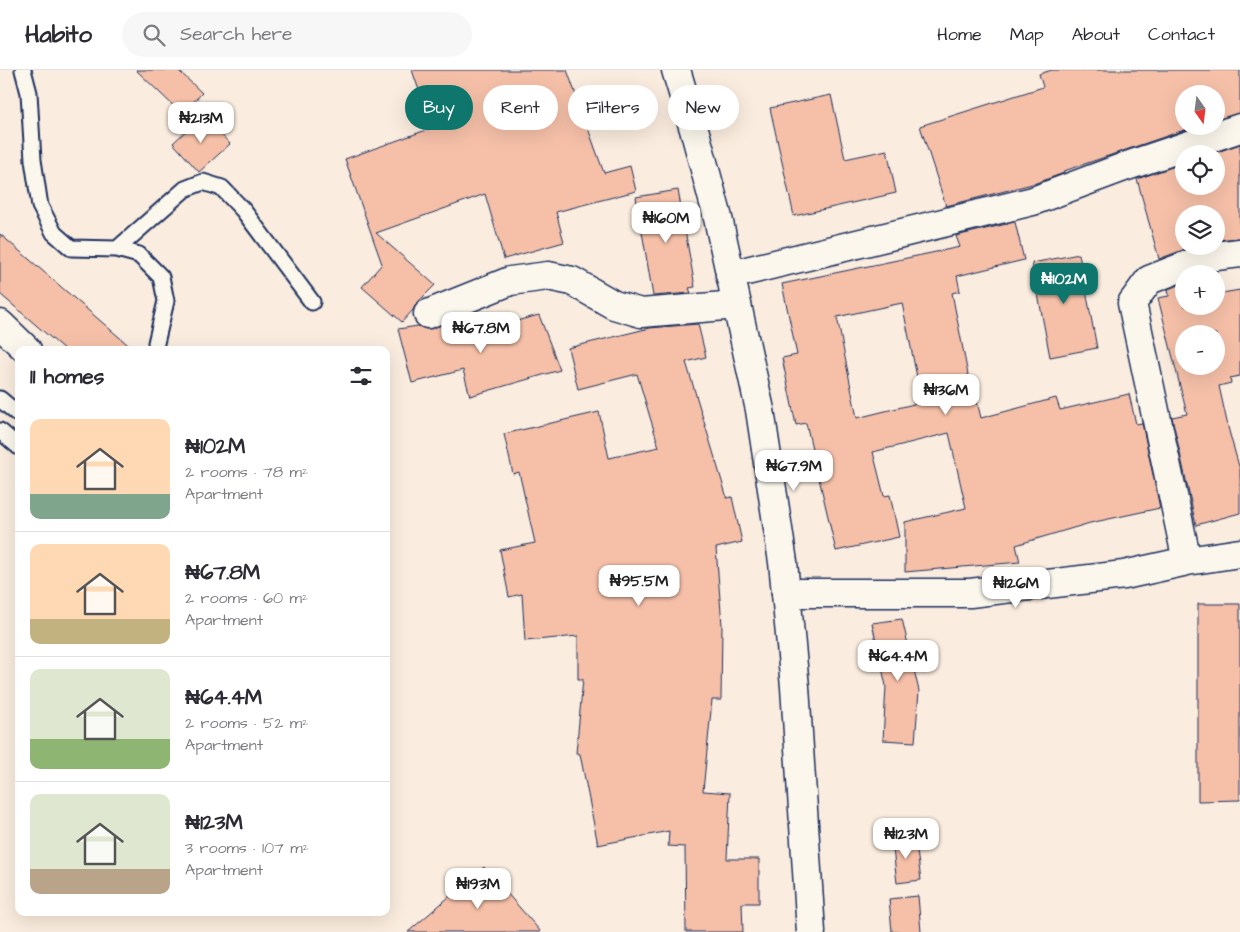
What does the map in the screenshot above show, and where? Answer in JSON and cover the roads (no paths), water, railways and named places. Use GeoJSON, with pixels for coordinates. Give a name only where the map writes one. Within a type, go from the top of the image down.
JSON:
{"type":"FeatureCollection","features":[{"type":"Feature","properties":{"kind":"street"},"geometry":{"type":"LineString","coordinates":[[676,70],[718,218],[760,410],[783,562],[795,687],[811,932]]}},
{"type":"Feature","properties":{"kind":"street"},"geometry":{"type":"LineString","coordinates":[[730,275],[1033,201],[1124,167],[1240,128]]}},
{"type":"Feature","properties":{"kind":"street"},"geometry":{"type":"LineString","coordinates":[[1187,561],[1132,303],[1149,280],[1208,258],[1240,253]]}},
{"type":"Feature","properties":{"kind":"street"},"geometry":{"type":"LineString","coordinates":[[428,314],[510,281],[548,276],[572,281],[614,305],[641,313],[737,305]]}},
{"type":"Feature","properties":{"kind":"street"},"geometry":{"type":"LineString","coordinates":[[0,324],[23,346]]}},
{"type":"Feature","properties":{"kind":"street"},"geometry":{"type":"LineString","coordinates":[[786,593],[970,593],[1124,575],[1187,561],[1240,553]]}},
{"type":"Feature","properties":{"kind":"lane"},"geometry":{"type":"LineString","coordinates":[[23,70],[29,93],[32,160],[40,206],[54,234],[71,248],[117,249],[139,255],[161,277],[166,301],[156,343]]}},
{"type":"Feature","properties":{"kind":"lane"},"geometry":{"type":"LineString","coordinates":[[117,249],[184,189],[203,182],[222,188],[243,210],[312,302]]}},
{"type":"Feature","properties":{"kind":"lane"},"geometry":{"type":"LineString","coordinates":[[0,399],[15,412]]}},
{"type":"Feature","properties":{"kind":"lane"},"geometry":{"type":"LineString","coordinates":[[0,431],[15,444]]}}]}
